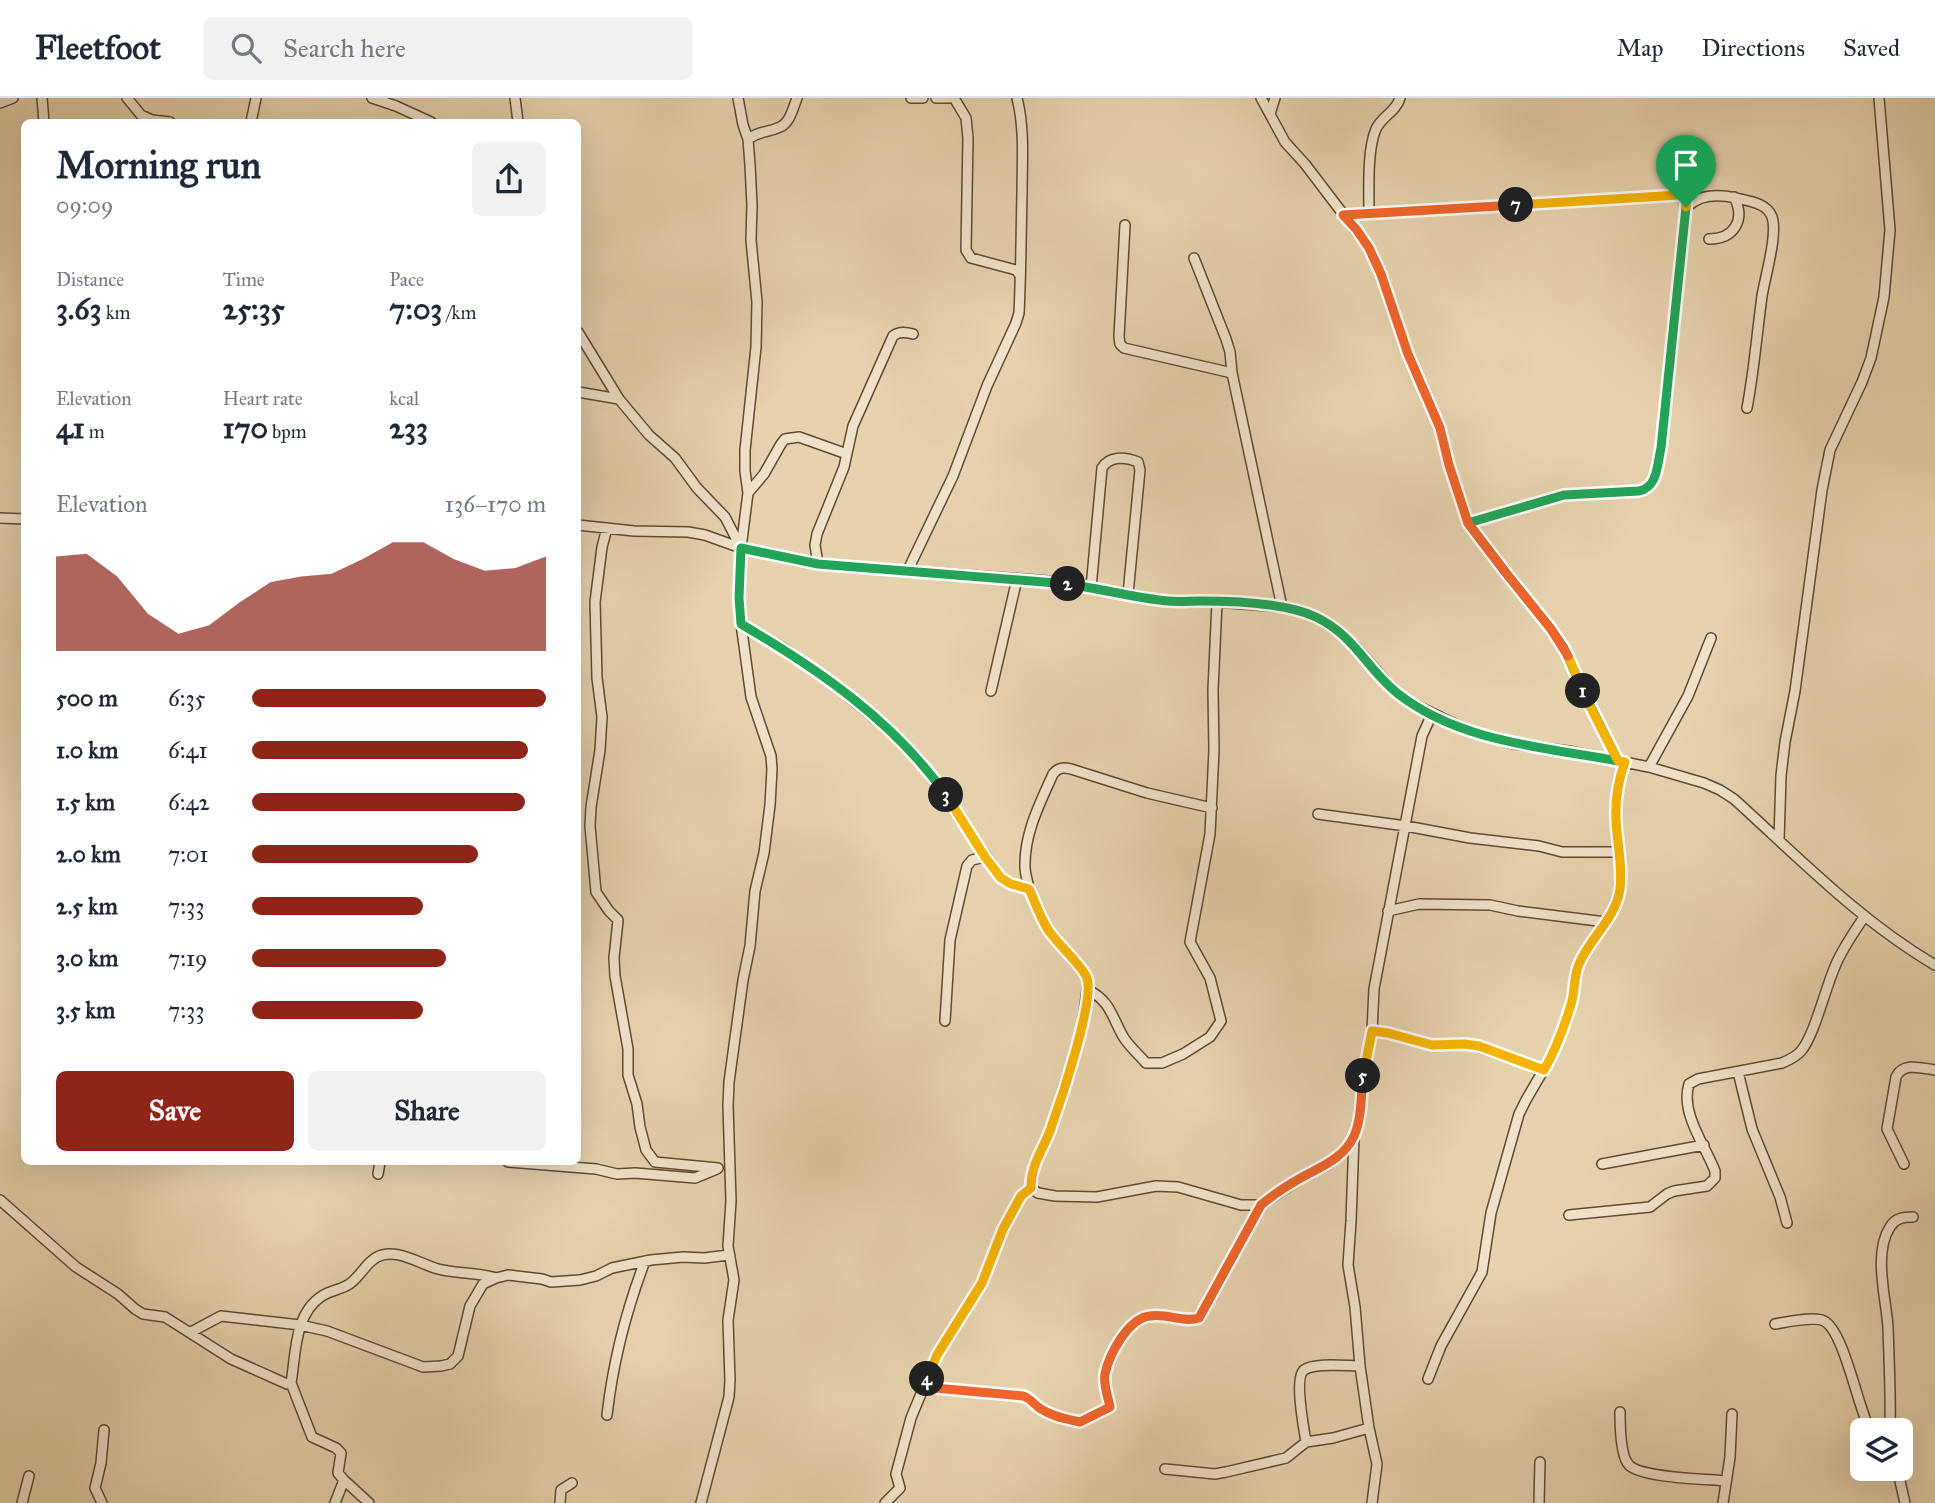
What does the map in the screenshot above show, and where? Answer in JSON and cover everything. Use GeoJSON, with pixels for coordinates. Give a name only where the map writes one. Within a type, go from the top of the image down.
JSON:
{"type":"FeatureCollection","features":[{"type":"Feature","properties":{"kind":"street"},"geometry":{"type":"LineString","coordinates":[[0,103],[13,98]]}},
{"type":"Feature","properties":{"kind":"street"},"geometry":{"type":"LineString","coordinates":[[42,98],[44,119]]}},
{"type":"Feature","properties":{"kind":"street"},"geometry":{"type":"LineString","coordinates":[[127,98],[141,115],[150,119]]}},
{"type":"Feature","properties":{"kind":"street"},"geometry":{"type":"LineString","coordinates":[[252,119],[256,98]]}},
{"type":"Feature","properties":{"kind":"street"},"geometry":{"type":"LineString","coordinates":[[372,98],[424,119]]}},
{"type":"Feature","properties":{"kind":"street"},"geometry":{"type":"LineString","coordinates":[[515,98],[518,119]]}},
{"type":"Feature","properties":{"kind":"street"},"geometry":{"type":"LineString","coordinates":[[701,1503],[729,1397],[728,1320],[734,1280],[729,1255],[729,1082],[750,946],[755,891],[764,853],[772,769],[771,756],[751,697],[739,598],[741,548],[748,493],[745,450],[756,347],[757,284],[752,256],[748,139],[738,98]]}},
{"type":"Feature","properties":{"kind":"street"},"geometry":{"type":"LineString","coordinates":[[748,139],[787,122],[797,98]]}},
{"type":"Feature","properties":{"kind":"street"},"geometry":{"type":"LineString","coordinates":[[911,98],[923,98]]}},
{"type":"Feature","properties":{"kind":"street"},"geometry":{"type":"LineString","coordinates":[[936,98],[949,98]]}},
{"type":"Feature","properties":{"kind":"street"},"geometry":{"type":"LineString","coordinates":[[954,98],[966,118],[967,128],[965,250],[971,258],[1016,270],[1019,274]]}},
{"type":"Feature","properties":{"kind":"street"},"geometry":{"type":"LineString","coordinates":[[907,572],[953,475],[987,386],[1016,323],[1020,302],[1023,153],[1022,122],[1017,98]]}},
{"type":"Feature","properties":{"kind":"street"},"geometry":{"type":"LineString","coordinates":[[1261,98],[1285,142],[1369,248],[1381,274],[1408,354],[1440,428],[1468,523],[1564,648],[1590,706],[1622,761],[1616,819],[1621,867],[1619,892],[1612,912],[1579,964],[1569,1013],[1544,1070],[1519,1115],[1491,1213],[1482,1272],[1441,1346],[1428,1380]]}},
{"type":"Feature","properties":{"kind":"street"},"geometry":{"type":"LineString","coordinates":[[1269,114],[1275,98]]}},
{"type":"Feature","properties":{"kind":"street"},"geometry":{"type":"LineString","coordinates":[[1369,213],[1369,179],[1375,131],[1382,118],[1398,105],[1400,98]]}},
{"type":"Feature","properties":{"kind":"street"},"geometry":{"type":"LineString","coordinates":[[1779,840],[1783,753],[1796,691],[1822,490],[1830,450],[1871,358],[1884,297],[1890,230],[1879,98]]}},
{"type":"Feature","properties":{"kind":"street"},"geometry":{"type":"LineString","coordinates":[[1343,215],[1679,195],[1687,198],[1661,448],[1653,484],[1648,489],[1639,491],[1564,495],[1468,523]]}},
{"type":"Feature","properties":{"kind":"street"},"geometry":{"type":"LineString","coordinates":[[1686,207],[1694,200],[1707,196],[1734,197],[1763,205],[1772,214],[1775,229],[1762,298],[1747,408]]}},
{"type":"Feature","properties":{"kind":"street"},"geometry":{"type":"LineString","coordinates":[[1709,239],[1726,236],[1738,223],[1740,214],[1734,197]]}},
{"type":"Feature","properties":{"kind":"street"},"geometry":{"type":"LineString","coordinates":[[1125,225],[1120,344],[1124,348],[1232,373]]}},
{"type":"Feature","properties":{"kind":"street"},"geometry":{"type":"LineString","coordinates":[[1194,258],[1230,352],[1232,373],[1282,607]]}},
{"type":"Feature","properties":{"kind":"street"},"geometry":{"type":"LineString","coordinates":[[818,564],[815,545],[817,534],[844,467],[853,426],[893,336],[902,332],[913,334]]}},
{"type":"Feature","properties":{"kind":"street"},"geometry":{"type":"LineString","coordinates":[[581,337],[620,399],[649,435],[675,458],[697,488],[725,517],[741,548]]}},
{"type":"Feature","properties":{"kind":"street"},"geometry":{"type":"LineString","coordinates":[[581,392],[620,399]]}},
{"type":"Feature","properties":{"kind":"street"},"geometry":{"type":"LineString","coordinates":[[748,493],[764,474],[785,439],[807,439],[847,454]]}},
{"type":"Feature","properties":{"kind":"street"},"geometry":{"type":"LineString","coordinates":[[1091,587],[1102,468],[1112,459],[1133,460],[1140,466],[1128,594]]}},
{"type":"Feature","properties":{"kind":"street"},"geometry":{"type":"LineString","coordinates":[[0,517],[21,519]]}},
{"type":"Feature","properties":{"kind":"street"},"geometry":{"type":"LineString","coordinates":[[581,525],[705,535],[741,548],[818,564],[1017,579],[1091,587],[1173,602],[1282,607],[1316,617],[1355,646],[1394,691],[1432,714],[1490,738],[1649,767],[1720,790],[1734,799],[1864,917],[1935,965]]}},
{"type":"Feature","properties":{"kind":"street"},"geometry":{"type":"LineString","coordinates":[[607,528],[595,602],[597,678],[602,717],[590,818],[596,892],[618,920],[615,976],[628,1049],[628,1075],[646,1150],[655,1161],[718,1168]]}},
{"type":"Feature","properties":{"kind":"street"},"geometry":{"type":"LineString","coordinates":[[991,691],[1017,579]]}},
{"type":"Feature","properties":{"kind":"street"},"geometry":{"type":"LineString","coordinates":[[1088,990],[1098,995],[1108,1006],[1125,1040],[1146,1063],[1162,1063],[1183,1054],[1210,1037],[1221,1021],[1210,978],[1190,942],[1209,846],[1217,602]]}},
{"type":"Feature","properties":{"kind":"street"},"geometry":{"type":"LineString","coordinates":[[741,624],[836,686],[895,734],[928,772],[1001,878],[1029,889]]}},
{"type":"Feature","properties":{"kind":"street"},"geometry":{"type":"LineString","coordinates":[[1649,767],[1688,696],[1711,638]]}},
{"type":"Feature","properties":{"kind":"street"},"geometry":{"type":"LineString","coordinates":[[1372,1503],[1377,1464],[1369,1428],[1348,1265],[1354,1137],[1372,1031],[1374,989],[1388,911],[1422,736],[1432,714]]}},
{"type":"Feature","properties":{"kind":"street"},"geometry":{"type":"LineString","coordinates":[[885,1503],[900,1489],[896,1474],[911,1418],[937,1355],[982,1283],[1003,1229],[1021,1196],[1031,1188],[1034,1165],[1050,1131],[1082,1029],[1088,990],[1086,976],[1047,928],[1029,889],[1025,868],[1027,842],[1034,817],[1052,774],[1057,769],[1071,769],[1147,793],[1212,808]]}},
{"type":"Feature","properties":{"kind":"street"},"geometry":{"type":"LineString","coordinates":[[1318,814],[1539,846],[1562,852],[1619,852]]}},
{"type":"Feature","properties":{"kind":"street"},"geometry":{"type":"LineString","coordinates":[[945,1021],[950,940],[967,866],[972,860],[985,857]]}},
{"type":"Feature","properties":{"kind":"street"},"geometry":{"type":"LineString","coordinates":[[1388,911],[1419,904],[1490,905],[1606,922]]}},
{"type":"Feature","properties":{"kind":"street"},"geometry":{"type":"LineString","coordinates":[[1569,1215],[1650,1207],[1667,1194],[1707,1186],[1716,1178],[1716,1171],[1687,1104],[1689,1084],[1698,1079],[1782,1063],[1802,1050],[1837,961],[1864,917]]}},
{"type":"Feature","properties":{"kind":"street"},"geometry":{"type":"LineString","coordinates":[[1372,1031],[1432,1045],[1479,1046],[1544,1070]]}},
{"type":"Feature","properties":{"kind":"street"},"geometry":{"type":"LineString","coordinates":[[1904,1164],[1887,1129],[1896,1077],[1904,1068],[1935,1070]]}},
{"type":"Feature","properties":{"kind":"street"},"geometry":{"type":"LineString","coordinates":[[1738,1072],[1752,1129],[1780,1197],[1787,1223]]}},
{"type":"Feature","properties":{"kind":"street"},"geometry":{"type":"LineString","coordinates":[[924,1387],[1023,1396],[1031,1398],[1038,1408],[1052,1415],[1080,1422],[1110,1407],[1104,1376],[1120,1337],[1146,1316],[1191,1320],[1199,1318],[1261,1205],[1306,1175],[1327,1165],[1343,1152],[1354,1137]]}},
{"type":"Feature","properties":{"kind":"street"},"geometry":{"type":"LineString","coordinates":[[1602,1164],[1704,1145]]}},
{"type":"Feature","properties":{"kind":"street"},"geometry":{"type":"LineString","coordinates":[[541,1165],[617,1174],[695,1178],[729,1162]]}},
{"type":"Feature","properties":{"kind":"street"},"geometry":{"type":"LineString","coordinates":[[378,1174],[380,1165]]}},
{"type":"Feature","properties":{"kind":"street"},"geometry":{"type":"LineString","coordinates":[[1031,1188],[1038,1193],[1055,1196],[1097,1197],[1156,1186],[1178,1187],[1241,1205],[1261,1205]]}},
{"type":"Feature","properties":{"kind":"street"},"geometry":{"type":"LineString","coordinates":[[0,1199],[76,1267],[118,1294],[135,1309],[143,1314],[165,1317],[231,1359],[291,1384]]}},
{"type":"Feature","properties":{"kind":"street"},"geometry":{"type":"LineString","coordinates":[[1891,1418],[1888,1324],[1882,1251],[1888,1228],[1902,1217],[1913,1217]]}},
{"type":"Feature","properties":{"kind":"street"},"geometry":{"type":"LineString","coordinates":[[369,1503],[338,1473],[341,1453],[312,1437],[291,1384],[300,1325],[318,1298],[349,1285],[370,1262],[386,1254],[398,1255],[436,1268],[496,1278]]}},
{"type":"Feature","properties":{"kind":"street"},"geometry":{"type":"LineString","coordinates":[[191,1332],[221,1316],[300,1325],[327,1331],[423,1367],[442,1366],[450,1364],[458,1356],[470,1306],[483,1284],[496,1278],[508,1275],[551,1282],[580,1280],[612,1268],[645,1261],[729,1255]]}},
{"type":"Feature","properties":{"kind":"street"},"geometry":{"type":"LineString","coordinates":[[607,1415],[612,1373],[631,1298],[645,1261]]}},
{"type":"Feature","properties":{"kind":"street"},"geometry":{"type":"LineString","coordinates":[[1775,1324],[1815,1319],[1827,1322],[1849,1366],[1866,1418]]}},
{"type":"Feature","properties":{"kind":"street"},"geometry":{"type":"LineString","coordinates":[[1306,1443],[1300,1388],[1300,1377],[1304,1370],[1325,1365],[1360,1366]]}},
{"type":"Feature","properties":{"kind":"street"},"geometry":{"type":"LineString","coordinates":[[1620,1412],[1622,1442],[1629,1466],[1652,1474],[1726,1481]]}},
{"type":"Feature","properties":{"kind":"street"},"geometry":{"type":"LineString","coordinates":[[1723,1503],[1732,1438],[1732,1414]]}},
{"type":"Feature","properties":{"kind":"street"},"geometry":{"type":"LineString","coordinates":[[1165,1469],[1215,1474],[1276,1462],[1306,1443],[1369,1428]]}},
{"type":"Feature","properties":{"kind":"street"},"geometry":{"type":"LineString","coordinates":[[100,1502],[95,1488],[104,1430]]}},
{"type":"Feature","properties":{"kind":"street"},"geometry":{"type":"LineString","coordinates":[[1539,1503],[1540,1462]]}},
{"type":"Feature","properties":{"kind":"street"},"geometry":{"type":"LineString","coordinates":[[22,1503],[29,1476]]}},
{"type":"Feature","properties":{"kind":"street"},"geometry":{"type":"LineString","coordinates":[[335,1503],[344,1480]]}},
{"type":"Feature","properties":{"kind":"street"},"geometry":{"type":"LineString","coordinates":[[1900,1481],[1905,1503]]}},
{"type":"Feature","properties":{"kind":"street"},"geometry":{"type":"LineString","coordinates":[[560,1503],[561,1490],[572,1483]]}},
{"type":"Feature","properties":{"kind":"route"},"geometry":{"type":"LineString","coordinates":[[1686,207],[1661,448],[1653,484],[1648,489],[1639,491],[1564,495],[1468,523],[1506,573],[1551,629],[1564,648],[1618,761],[1490,738],[1432,714],[1394,691],[1355,646],[1336,630],[1316,617],[1300,611],[1264,605],[1165,601],[1048,581],[818,564],[741,548],[741,624],[836,686],[895,734],[943,791],[1001,878],[1029,889],[1047,928],[1086,976],[1088,983],[1082,1029],[1050,1131],[1034,1165],[1031,1188],[1021,1196],[1003,1229],[982,1283],[937,1355],[924,1387],[1023,1396],[1031,1398],[1038,1408],[1052,1415],[1080,1422],[1110,1407],[1104,1376],[1120,1337],[1146,1316],[1180,1320],[1199,1318],[1261,1205],[1306,1175],[1327,1165],[1343,1152],[1354,1137],[1372,1031],[1432,1045],[1479,1046],[1544,1070],[1569,1013],[1579,964],[1612,912],[1619,892],[1621,867],[1616,819],[1617,794],[1625,762],[1618,761],[1590,706],[1564,648],[1551,629],[1468,523],[1440,428],[1398,328],[1381,274],[1369,248],[1343,215],[1679,195],[1686,196],[1686,207]]}}]}
